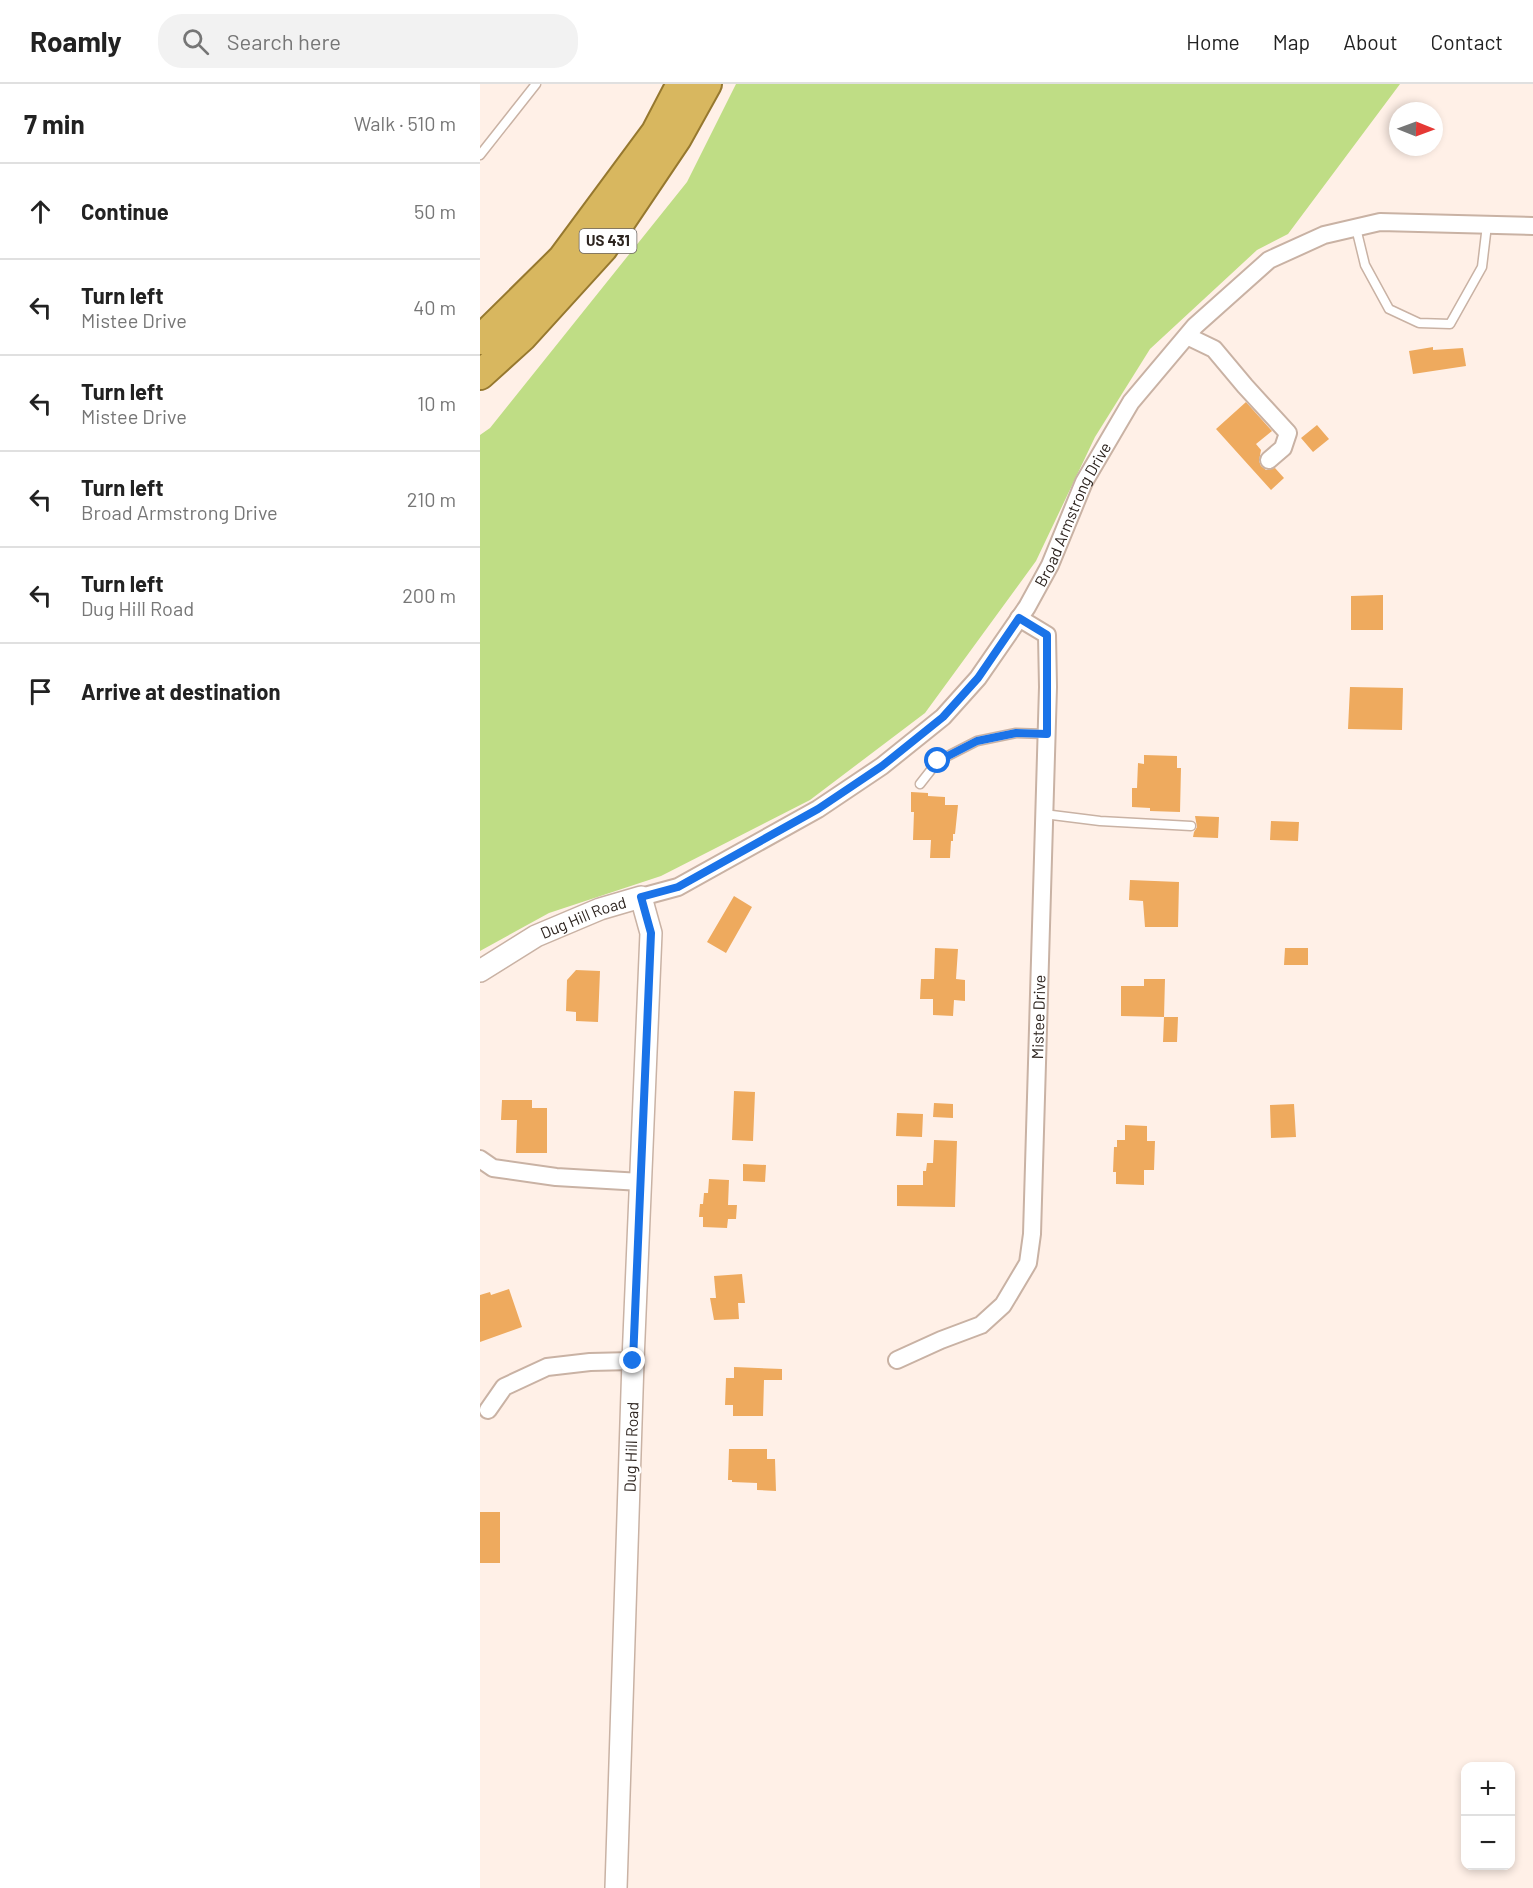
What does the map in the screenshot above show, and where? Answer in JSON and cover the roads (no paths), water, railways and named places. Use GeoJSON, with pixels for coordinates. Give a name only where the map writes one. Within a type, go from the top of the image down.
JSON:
{"type":"FeatureCollection","features":[{"type":"Feature","properties":{"kind":"highway","name":"US 431"},"geometry":{"type":"LineString","coordinates":[[480,340],[562,259],[656,132],[681,84]]}},
{"type":"Feature","properties":{"kind":"highway","name":"US 431"},"geometry":{"type":"LineString","coordinates":[[480,375],[522,338],[603,248],[677,138],[707,84]]}},
{"type":"Feature","properties":{"kind":"street","name":"Broad Armstrong Drive"},"geometry":{"type":"LineString","coordinates":[[641,897],[678,887],[818,809],[882,766],[943,717],[978,678],[1019,618],[1050,565],[1084,482],[1131,402],[1195,326],[1269,260],[1324,235],[1380,222],[1533,226]]}},
{"type":"Feature","properties":{"kind":"street"},"geometry":{"type":"LineString","coordinates":[[1187,336],[1214,349],[1288,433],[1283,448],[1269,460]]}},
{"type":"Feature","properties":{"kind":"street","name":"Mistee Drive"},"geometry":{"type":"LineString","coordinates":[[897,1360],[981,1325],[1003,1305],[1028,1263],[1032,1234],[1047,734],[1047,635],[1019,618]]}},
{"type":"Feature","properties":{"kind":"street","name":"Dug Hill Road"},"geometry":{"type":"LineString","coordinates":[[480,971],[536,936],[600,909],[641,897],[651,933],[633,1361],[616,1888]]}},
{"type":"Feature","properties":{"kind":"street"},"geometry":{"type":"LineString","coordinates":[[480,1159],[493,1168],[503,1170],[556,1177],[641,1182]]}},
{"type":"Feature","properties":{"kind":"street"},"geometry":{"type":"LineString","coordinates":[[488,1410],[504,1387],[547,1367],[590,1362],[633,1361]]}},
{"type":"Feature","properties":{"kind":"lane"},"geometry":{"type":"LineString","coordinates":[[480,155],[536,84]]}},
{"type":"Feature","properties":{"kind":"lane"},"geometry":{"type":"LineString","coordinates":[[1356,228],[1365,265],[1389,309],[1419,323],[1450,324],[1482,267],[1488,225]]}},
{"type":"Feature","properties":{"kind":"lane"},"geometry":{"type":"LineString","coordinates":[[920,784],[938,761],[977,741],[1016,733],[1047,734]]}},
{"type":"Feature","properties":{"kind":"lane"},"geometry":{"type":"LineString","coordinates":[[1044,814],[1100,821],[1191,826]]}}]}
